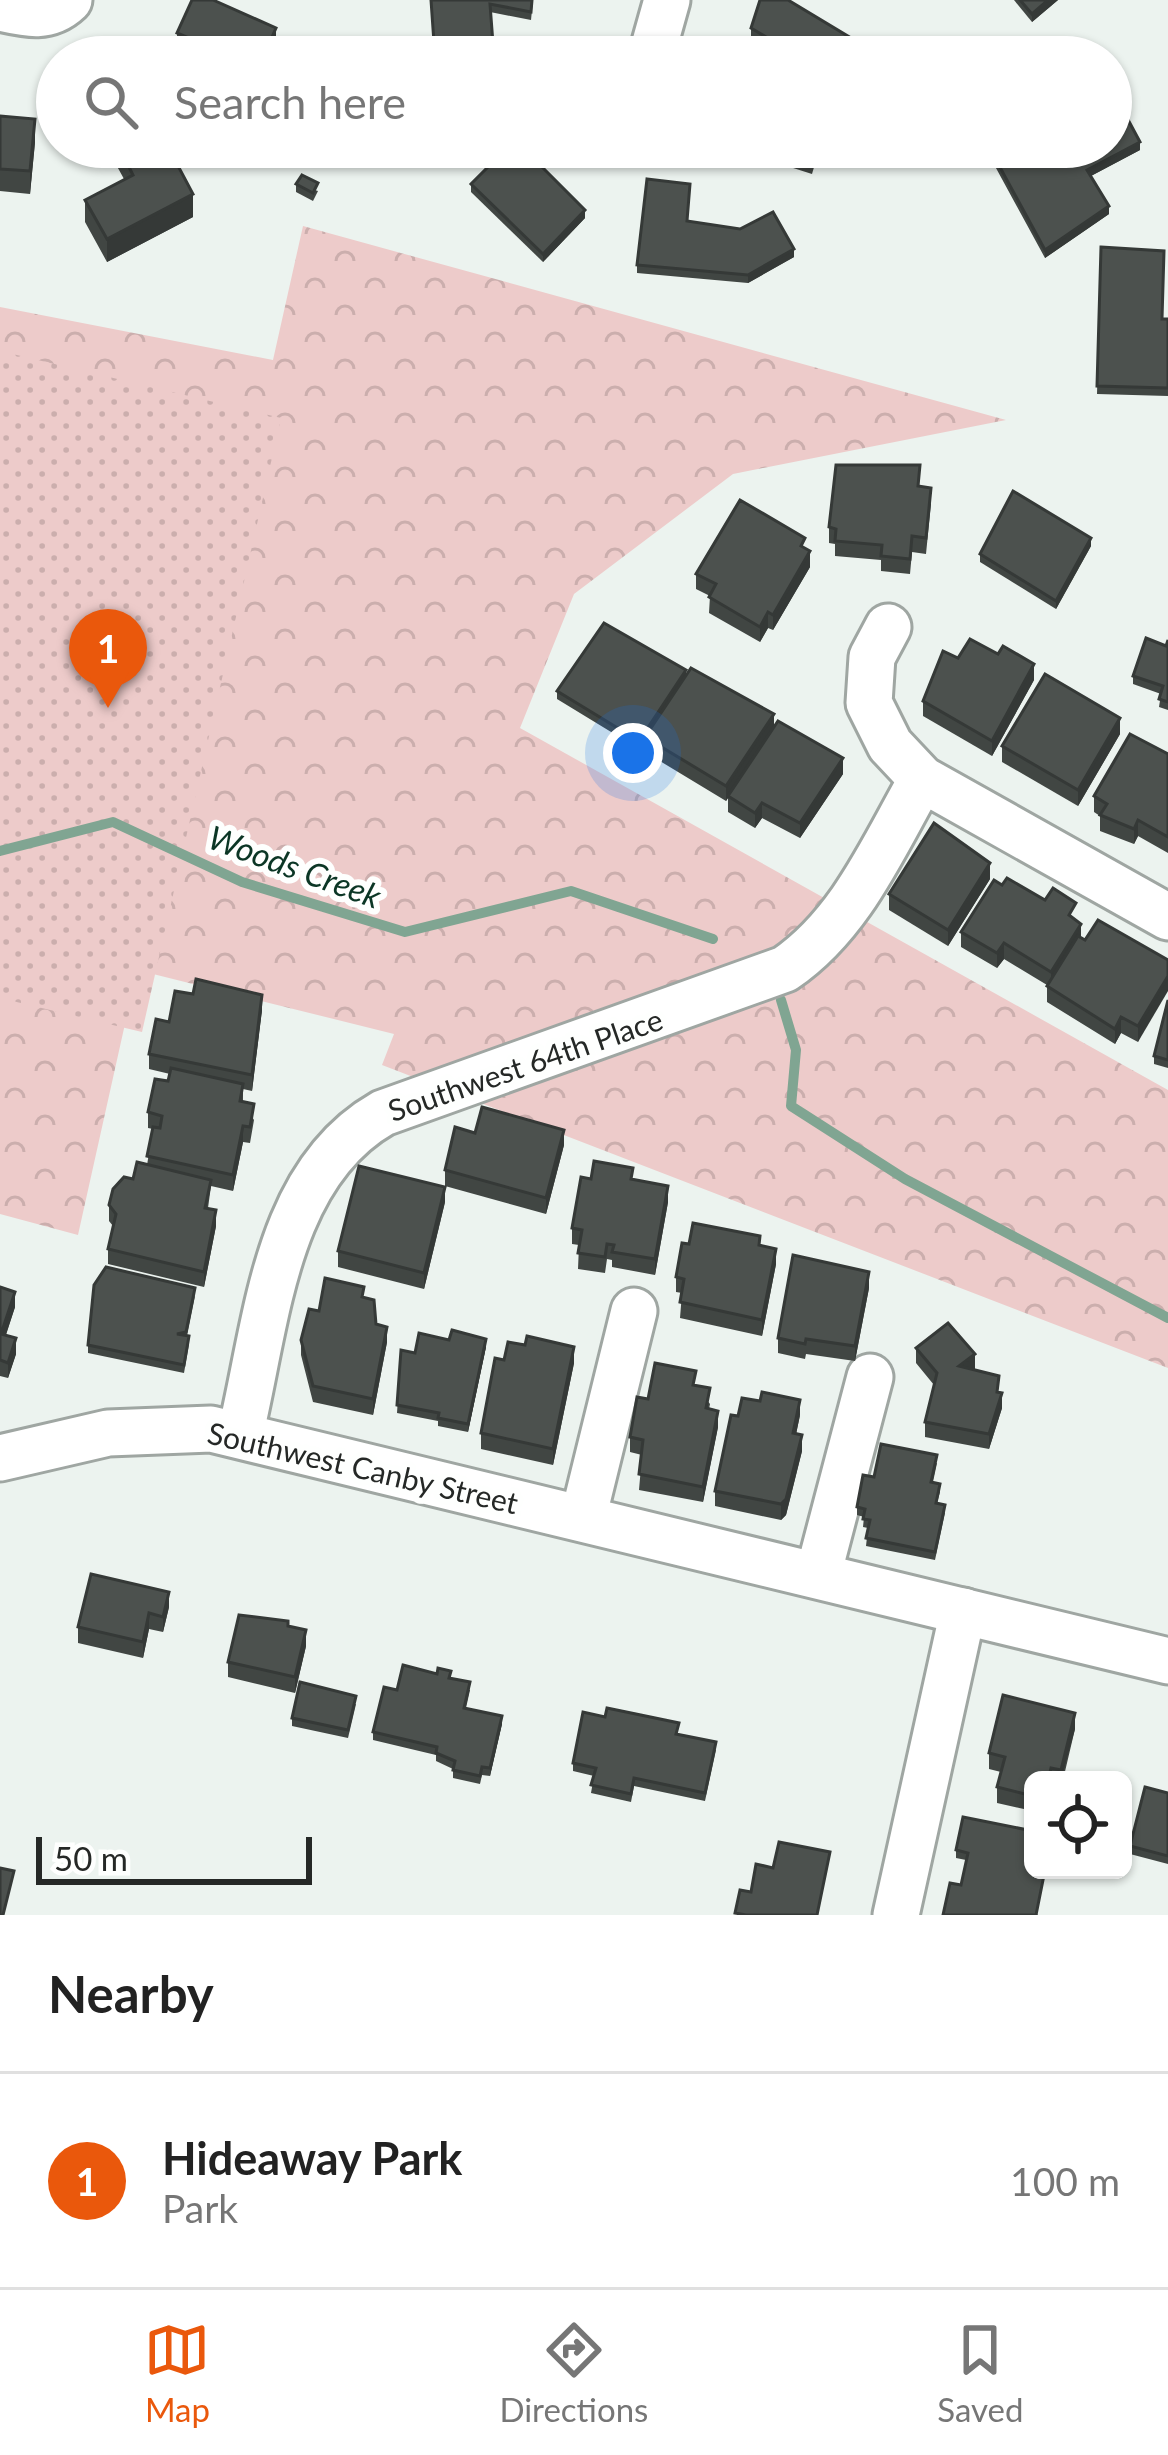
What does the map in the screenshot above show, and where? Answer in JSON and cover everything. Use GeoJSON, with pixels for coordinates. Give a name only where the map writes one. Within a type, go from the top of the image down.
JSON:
{"type":"FeatureCollection","features":[{"type":"Feature","properties":{"kind":"street"},"geometry":{"type":"LineString","coordinates":[[0,8],[42,14],[57,11],[69,0]]}},
{"type":"Feature","properties":{"kind":"street"},"geometry":{"type":"LineString","coordinates":[[657,36],[667,0]]}},
{"type":"Feature","properties":{"kind":"street"},"geometry":{"type":"LineString","coordinates":[[888,627],[872,657],[869,704],[890,745],[922,779],[1168,917]]}},
{"type":"Feature","properties":{"kind":"street","name":"Southwest 64th Place"},"geometry":{"type":"LineString","coordinates":[[241,1435],[293,1217],[317,1172],[346,1137],[383,1113],[785,969],[826,936],[852,902],[922,779]]}},
{"type":"Feature","properties":{"kind":"street"},"geometry":{"type":"LineString","coordinates":[[583,1518],[634,1312]]}},
{"type":"Feature","properties":{"kind":"street"},"geometry":{"type":"LineString","coordinates":[[818,1576],[870,1377]]}},
{"type":"Feature","properties":{"kind":"street","name":"Southwest Canby Street"},"geometry":{"type":"LineString","coordinates":[[0,1458],[141,1429],[212,1429],[1168,1661]]}},
{"type":"Feature","properties":{"kind":"street"},"geometry":{"type":"LineString","coordinates":[[896,1915],[963,1611]]}},
{"type":"Feature","properties":{"kind":"green space"},"geometry":{"type":"Polygon","coordinates":[[[303,226],[1006,420],[733,474],[574,594],[520,728],[1168,1090],[1168,1368],[382,1065],[394,1034],[137,970],[78,1235],[0,1214],[0,307],[273,360],[303,226]]]}},
{"type":"Feature","properties":{"kind":"green space"},"geometry":{"type":"Polygon","coordinates":[[[0,351],[281,418],[142,1032],[0,998],[0,351]]]}},
{"type":"Feature","properties":{"kind":"building"},"geometry":{"type":"Polygon","coordinates":[[[192,0],[213,0],[276,28],[272,36],[177,33],[192,0]]]}},
{"type":"Feature","properties":{"kind":"building"},"geometry":{"type":"Polygon","coordinates":[[[431,0],[532,0],[531,12],[490,4],[492,36],[434,36],[431,0]]]}},
{"type":"Feature","properties":{"kind":"building"},"geometry":{"type":"Polygon","coordinates":[[[760,0],[788,0],[848,36],[764,36],[751,28],[760,0]]]}},
{"type":"Feature","properties":{"kind":"building"},"geometry":{"type":"Polygon","coordinates":[[[1020,0],[1048,0],[1032,14],[1020,0]]]}},
{"type":"Feature","properties":{"kind":"building"},"geometry":{"type":"Polygon","coordinates":[[[0,116],[35,119],[30,171],[0,169],[0,116]]]}},
{"type":"Feature","properties":{"kind":"building"},"geometry":{"type":"Polygon","coordinates":[[[130,168],[179,168],[193,194],[107,239],[85,200],[133,175],[130,168]]]}},
{"type":"Feature","properties":{"kind":"building"},"geometry":{"type":"Polygon","coordinates":[[[487,168],[543,168],[585,210],[543,254],[471,184],[487,168]]]}},
{"type":"Feature","properties":{"kind":"building"},"geometry":{"type":"Polygon","coordinates":[[[1000,168],[1091,168],[1087,170],[1109,206],[1045,250],[1000,168]]]}},
{"type":"Feature","properties":{"kind":"building"},"geometry":{"type":"Polygon","coordinates":[[[302,175],[318,183],[313,193],[296,184],[302,175]]]}},
{"type":"Feature","properties":{"kind":"building"},"geometry":{"type":"Polygon","coordinates":[[[647,179],[690,184],[687,221],[740,229],[773,212],[794,249],[748,275],[637,265],[647,179]]]}},
{"type":"Feature","properties":{"kind":"building"},"geometry":{"type":"Polygon","coordinates":[[[1101,247],[1164,251],[1162,319],[1168,319],[1168,388],[1097,386],[1101,247]]]}},
{"type":"Feature","properties":{"kind":"building"},"geometry":{"type":"Polygon","coordinates":[[[836,465],[920,465],[918,486],[931,488],[926,538],[912,536],[910,559],[881,556],[882,545],[835,541],[836,529],[829,527],[836,465]]]}},
{"type":"Feature","properties":{"kind":"building"},"geometry":{"type":"Polygon","coordinates":[[[1013,491],[1091,538],[1056,601],[980,554],[1013,491]]]}},
{"type":"Feature","properties":{"kind":"building"},"geometry":{"type":"Polygon","coordinates":[[[740,500],[805,538],[801,546],[810,551],[773,615],[768,612],[760,627],[709,597],[716,584],[696,574],[740,500]]]}},
{"type":"Feature","properties":{"kind":"building"},"geometry":{"type":"Polygon","coordinates":[[[604,623],[686,670],[639,741],[557,691],[604,623]]]}},
{"type":"Feature","properties":{"kind":"building"},"geometry":{"type":"Polygon","coordinates":[[[1146,638],[1166,646],[1168,640],[1168,702],[1159,699],[1163,686],[1133,676],[1146,638]]]}},
{"type":"Feature","properties":{"kind":"building"},"geometry":{"type":"Polygon","coordinates":[[[970,639],[998,654],[1003,646],[1034,664],[992,741],[923,701],[943,651],[958,658],[970,639]]]}},
{"type":"Feature","properties":{"kind":"building"},"geometry":{"type":"Polygon","coordinates":[[[691,668],[774,714],[726,786],[645,737],[691,668]]]}},
{"type":"Feature","properties":{"kind":"building"},"geometry":{"type":"Polygon","coordinates":[[[1045,674],[1120,718],[1078,790],[1002,746],[1045,674]]]}},
{"type":"Feature","properties":{"kind":"building"},"geometry":{"type":"Polygon","coordinates":[[[778,721],[843,758],[800,823],[762,803],[755,813],[728,796],[778,721]]]}},
{"type":"Feature","properties":{"kind":"building"},"geometry":{"type":"Polygon","coordinates":[[[1130,734],[1168,754],[1168,837],[1138,820],[1134,829],[1100,815],[1107,804],[1094,796],[1130,734]]]}},
{"type":"Feature","properties":{"kind":"building"},"geometry":{"type":"Polygon","coordinates":[[[934,823],[990,863],[948,930],[889,894],[934,823]]]}},
{"type":"Feature","properties":{"kind":"building"},"geometry":{"type":"Polygon","coordinates":[[[1007,878],[1045,900],[1053,888],[1076,903],[1069,915],[1081,924],[1051,972],[1004,943],[997,953],[961,932],[994,880],[1002,885],[1007,878]]]}},
{"type":"Feature","properties":{"kind":"building"},"geometry":{"type":"Polygon","coordinates":[[[1098,920],[1168,960],[1168,976],[1138,1026],[1121,1017],[1115,1029],[1047,986],[1078,936],[1085,940],[1098,920]]]}},
{"type":"Feature","properties":{"kind":"building"},"geometry":{"type":"Polygon","coordinates":[[[196,979],[262,995],[252,1075],[149,1054],[156,1019],[169,1022],[175,991],[193,994],[196,979]]]}},
{"type":"Feature","properties":{"kind":"building"},"geometry":{"type":"Polygon","coordinates":[[[1168,1000],[1168,1060],[1154,1056],[1168,1000]]]}},
{"type":"Feature","properties":{"kind":"building"},"geometry":{"type":"Polygon","coordinates":[[[171,1068],[243,1084],[240,1101],[254,1104],[250,1127],[243,1126],[233,1175],[147,1156],[153,1127],[160,1128],[162,1116],[148,1112],[155,1079],[168,1081],[171,1068]]]}},
{"type":"Feature","properties":{"kind":"building"},"geometry":{"type":"Polygon","coordinates":[[[482,1107],[564,1130],[546,1198],[445,1170],[455,1127],[475,1133],[482,1107]]]}},
{"type":"Feature","properties":{"kind":"building"},"geometry":{"type":"Polygon","coordinates":[[[594,1161],[633,1168],[631,1179],[668,1186],[655,1259],[612,1252],[614,1245],[607,1244],[605,1257],[578,1253],[582,1230],[572,1228],[581,1177],[591,1179],[594,1161]]]}},
{"type":"Feature","properties":{"kind":"building"},"geometry":{"type":"Polygon","coordinates":[[[137,1162],[211,1180],[205,1208],[216,1210],[204,1272],[108,1249],[116,1214],[109,1205],[113,1189],[124,1177],[133,1179],[137,1162]]]}},
{"type":"Feature","properties":{"kind":"building"},"geometry":{"type":"Polygon","coordinates":[[[359,1166],[445,1187],[424,1273],[338,1251],[359,1166]]]}},
{"type":"Feature","properties":{"kind":"building"},"geometry":{"type":"Polygon","coordinates":[[[693,1223],[760,1236],[759,1245],[776,1249],[762,1320],[680,1302],[684,1279],[676,1277],[682,1243],[689,1244],[693,1223]]]}},
{"type":"Feature","properties":{"kind":"building"},"geometry":{"type":"Polygon","coordinates":[[[793,1255],[869,1272],[855,1346],[778,1338],[793,1255]]]}},
{"type":"Feature","properties":{"kind":"building"},"geometry":{"type":"Polygon","coordinates":[[[106,1267],[195,1288],[186,1332],[177,1334],[189,1336],[184,1365],[88,1345],[94,1285],[106,1267]]]}},
{"type":"Feature","properties":{"kind":"building"},"geometry":{"type":"Polygon","coordinates":[[[325,1278],[364,1287],[362,1297],[374,1300],[376,1324],[387,1327],[373,1399],[313,1386],[301,1340],[309,1309],[319,1311],[325,1278]]]}},
{"type":"Feature","properties":{"kind":"building"},"geometry":{"type":"Polygon","coordinates":[[[0,1287],[15,1292],[1,1334],[16,1338],[8,1363],[0,1360],[0,1287]]]}},
{"type":"Feature","properties":{"kind":"building"},"geometry":{"type":"Polygon","coordinates":[[[948,1323],[975,1354],[959,1366],[999,1376],[997,1392],[1002,1393],[989,1434],[925,1422],[937,1373],[916,1348],[948,1323]]]}},
{"type":"Feature","properties":{"kind":"building"},"geometry":{"type":"Polygon","coordinates":[[[452,1330],[486,1339],[468,1424],[397,1405],[401,1350],[415,1353],[419,1333],[449,1340],[452,1330]]]}},
{"type":"Feature","properties":{"kind":"building"},"geometry":{"type":"Polygon","coordinates":[[[527,1336],[574,1347],[553,1449],[481,1433],[495,1358],[504,1360],[508,1342],[525,1345],[527,1336]]]}},
{"type":"Feature","properties":{"kind":"building"},"geometry":{"type":"Polygon","coordinates":[[[655,1363],[696,1371],[693,1385],[710,1388],[706,1408],[718,1411],[703,1487],[639,1474],[643,1440],[630,1437],[637,1397],[648,1399],[655,1363]]]}},
{"type":"Feature","properties":{"kind":"building"},"geometry":{"type":"Polygon","coordinates":[[[762,1392],[800,1400],[793,1433],[802,1435],[781,1504],[715,1491],[731,1415],[738,1416],[742,1398],[760,1401],[762,1392]]]}},
{"type":"Feature","properties":{"kind":"building"},"geometry":{"type":"Polygon","coordinates":[[[881,1444],[937,1455],[931,1482],[940,1484],[936,1503],[945,1505],[935,1552],[866,1538],[870,1520],[863,1519],[865,1509],[857,1507],[863,1475],[874,1477],[881,1444]]]}},
{"type":"Feature","properties":{"kind":"building"},"geometry":{"type":"Polygon","coordinates":[[[91,1574],[169,1592],[163,1617],[149,1613],[143,1642],[78,1627],[91,1574]]]}},
{"type":"Feature","properties":{"kind":"building"},"geometry":{"type":"Polygon","coordinates":[[[239,1615],[288,1621],[288,1626],[306,1630],[295,1677],[228,1662],[239,1615]]]}},
{"type":"Feature","properties":{"kind":"building"},"geometry":{"type":"Polygon","coordinates":[[[403,1665],[437,1674],[438,1668],[451,1671],[449,1678],[470,1682],[464,1708],[502,1716],[490,1768],[482,1767],[480,1776],[453,1770],[455,1761],[436,1753],[437,1747],[373,1732],[384,1687],[397,1690],[403,1665]]]}},
{"type":"Feature","properties":{"kind":"building"},"geometry":{"type":"Polygon","coordinates":[[[300,1682],[356,1696],[348,1730],[292,1718],[300,1682]]]}},
{"type":"Feature","properties":{"kind":"building"},"geometry":{"type":"Polygon","coordinates":[[[1003,1695],[1075,1713],[1061,1770],[1024,1771],[1024,1794],[997,1787],[1005,1757],[989,1753],[1003,1695]]]}},
{"type":"Feature","properties":{"kind":"building"},"geometry":{"type":"Polygon","coordinates":[[[607,1708],[679,1723],[676,1734],[716,1742],[705,1793],[634,1778],[631,1794],[591,1785],[596,1768],[573,1763],[583,1712],[605,1717],[607,1708]]]}},
{"type":"Feature","properties":{"kind":"building"},"geometry":{"type":"Polygon","coordinates":[[[1145,1787],[1168,1793],[1168,1856],[1132,1847],[1145,1787]]]}},
{"type":"Feature","properties":{"kind":"building"},"geometry":{"type":"Polygon","coordinates":[[[963,1817],[1024,1829],[1024,1879],[1043,1879],[1036,1915],[943,1915],[950,1883],[961,1885],[968,1853],[956,1850],[963,1817]]]}},
{"type":"Feature","properties":{"kind":"building"},"geometry":{"type":"Polygon","coordinates":[[[779,1842],[830,1852],[817,1915],[735,1913],[740,1890],[751,1892],[756,1864],[773,1868],[779,1842]]]}},
{"type":"Feature","properties":{"kind":"building"},"geometry":{"type":"Polygon","coordinates":[[[0,1868],[14,1871],[3,1915],[0,1915],[0,1868]]]}},
{"type":"Feature","properties":{"kind":"waterway","name":"Woods Creek"},"geometry":{"type":"LineString","coordinates":[[0,851],[113,822],[242,882],[405,932],[571,891],[713,939]]}},
{"type":"Feature","properties":{"kind":"waterway","name":"Woods Creek"},"geometry":{"type":"LineString","coordinates":[[781,1000],[796,1050],[791,1106],[905,1179],[1168,1318]]}},
{"type":"Feature","properties":{"kind":"place","name":"Hideaway Park"},"geometry":{"type":"Point","coordinates":[108,708]}}]}
